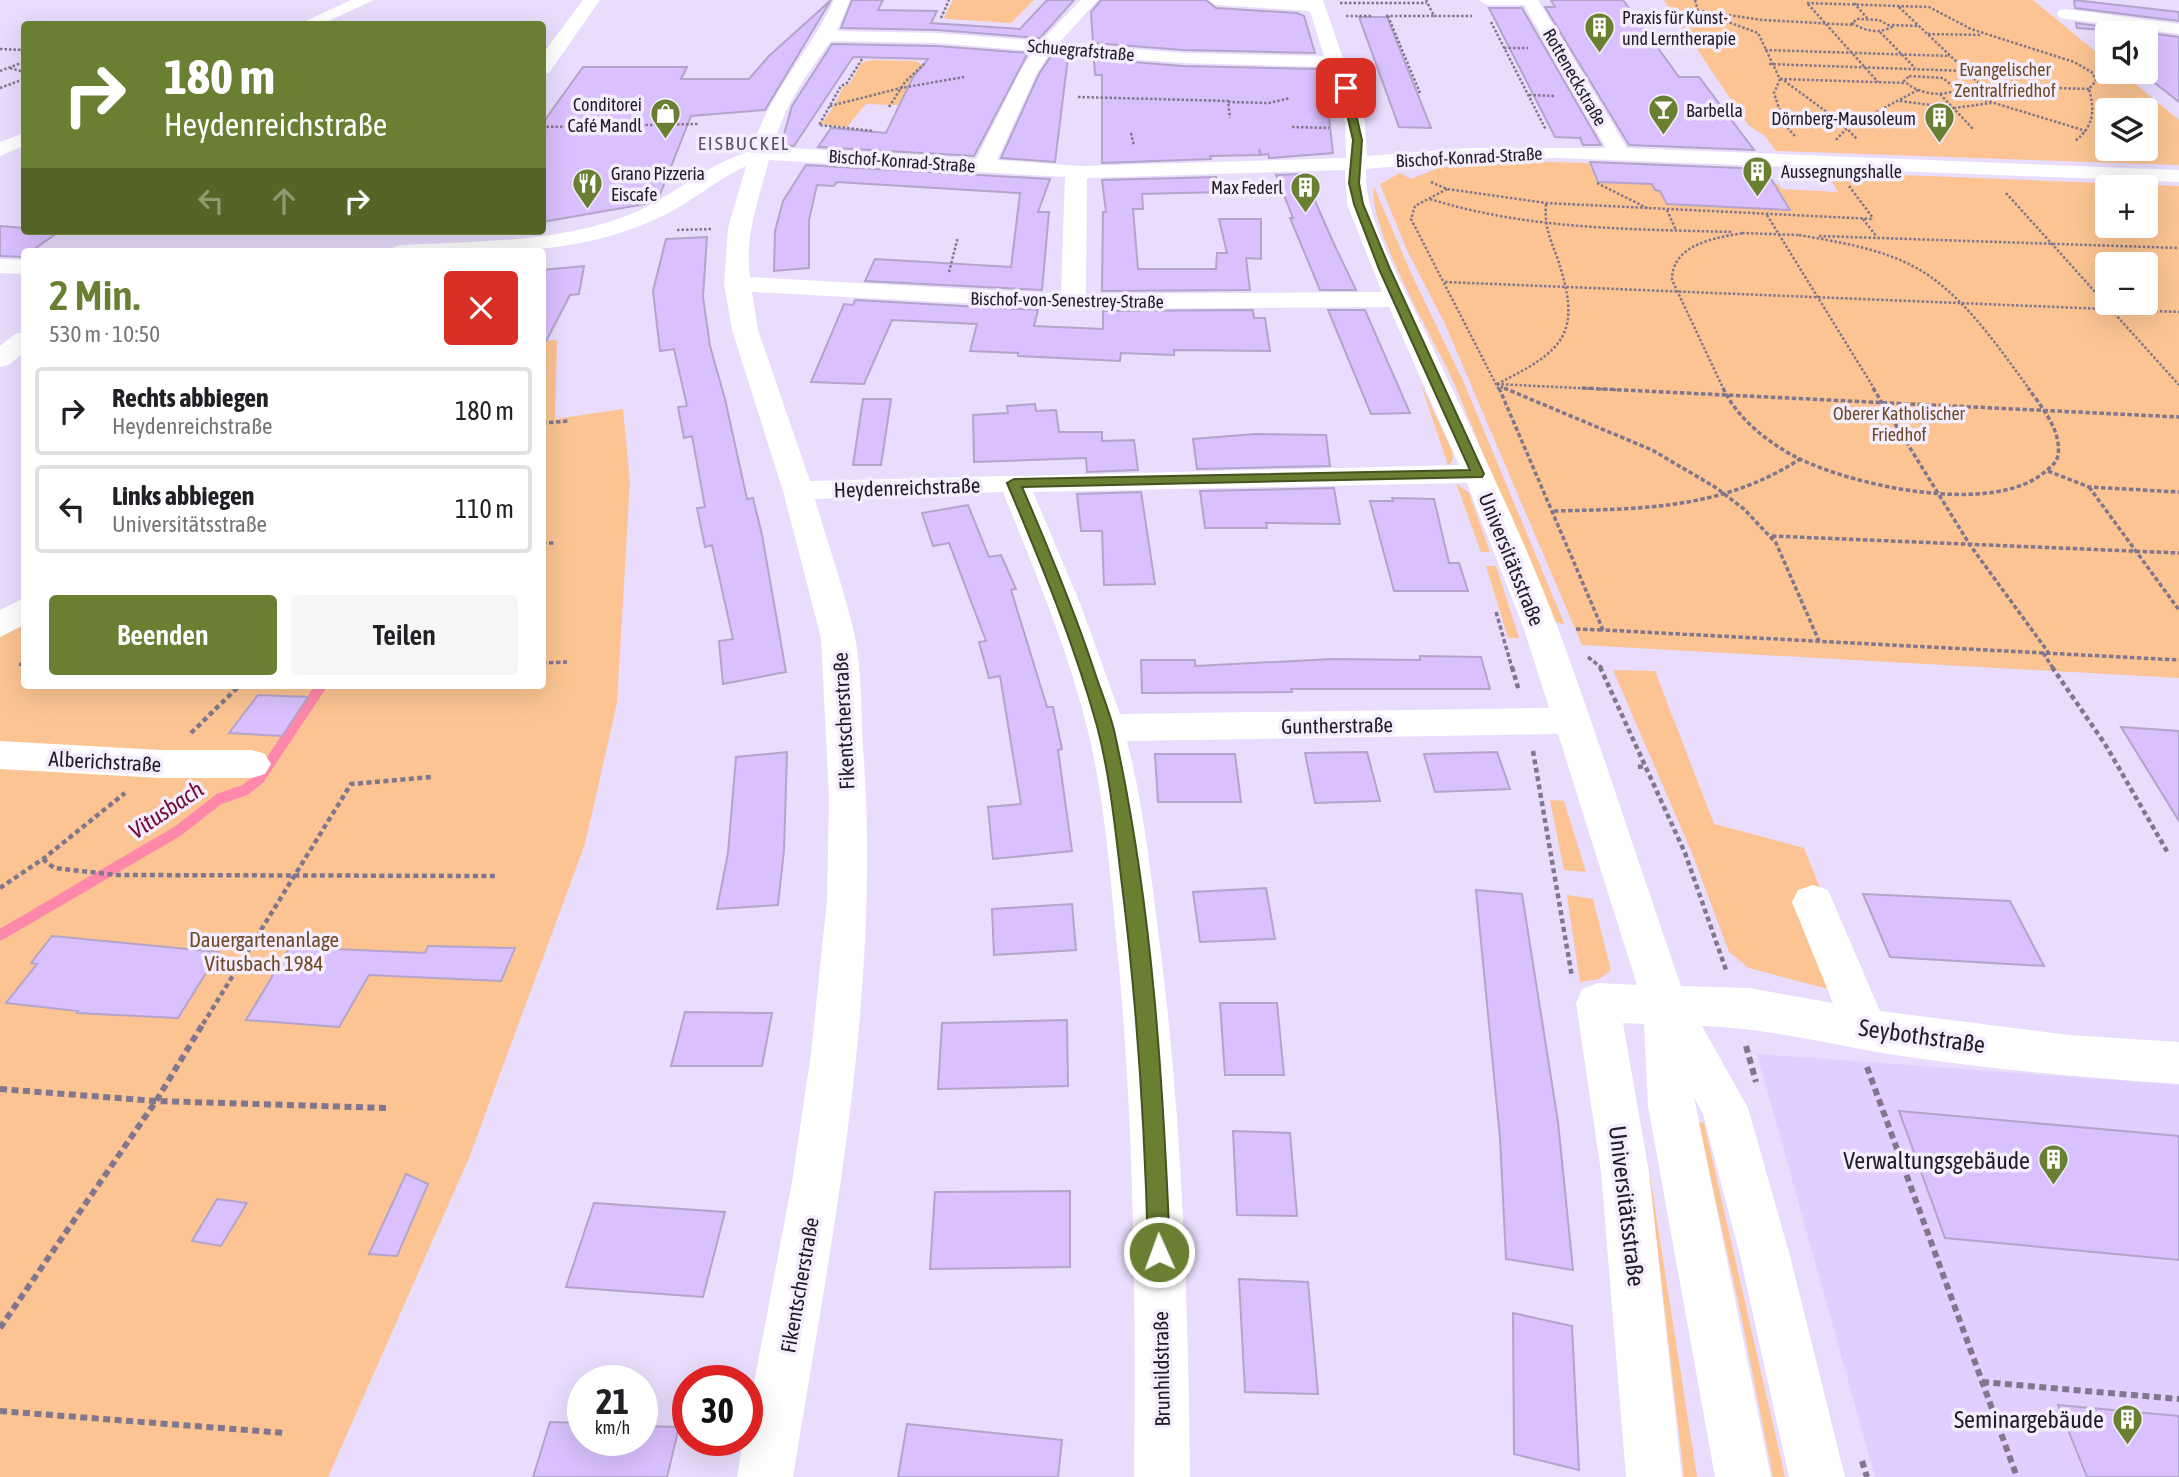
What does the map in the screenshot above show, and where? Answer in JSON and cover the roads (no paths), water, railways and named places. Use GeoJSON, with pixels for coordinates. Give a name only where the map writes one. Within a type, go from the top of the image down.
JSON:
{"type":"FeatureCollection","features":[{"type":"Feature","properties":{"kind":"street"},"geometry":{"type":"LineString","coordinates":[[315,21],[366,0]]}},
{"type":"Feature","properties":{"kind":"street"},"geometry":{"type":"LineString","coordinates":[[546,63],[592,0]]}},
{"type":"Feature","properties":{"kind":"street","name":"Fikentscherstraße"},"geometry":{"type":"LineString","coordinates":[[765,1477],[816,1182],[834,1054],[848,900],[846,734],[838,638],[798,491],[745,330],[736,284],[740,228],[759,154],[775,110],[793,80],[826,36],[842,0]]}},
{"type":"Feature","properties":{"kind":"street"},"geometry":{"type":"LineString","coordinates":[[983,167],[1028,73],[1045,47],[1090,0]]}},
{"type":"Feature","properties":{"kind":"street"},"geometry":{"type":"LineString","coordinates":[[1216,0],[1316,3]]}},
{"type":"Feature","properties":{"kind":"street"},"geometry":{"type":"LineString","coordinates":[[1487,8],[1530,0]]}},
{"type":"Feature","properties":{"kind":"street","name":"Rotteneckstraße"},"geometry":{"type":"LineString","coordinates":[[1530,0],[1620,154]]}},
{"type":"Feature","properties":{"kind":"street","name":"Universitätsstraße"},"geometry":{"type":"LineString","coordinates":[[1316,3],[1337,62],[1356,129],[1354,183],[1359,204],[1398,299],[1478,474],[1541,629],[1666,1006],[1725,1108],[1772,1283],[1817,1477]]}},
{"type":"Feature","properties":{"kind":"street"},"geometry":{"type":"LineString","coordinates":[[2066,14],[2179,29]]}},
{"type":"Feature","properties":{"kind":"street","name":"Schuegrafstraße"},"geometry":{"type":"LineString","coordinates":[[826,36],[937,38],[1183,58],[1337,62]]}},
{"type":"Feature","properties":{"kind":"street"},"geometry":{"type":"LineString","coordinates":[[0,149],[21,140]]}},
{"type":"Feature","properties":{"kind":"street","name":"Bischof-Konrad-Straße"},"geometry":{"type":"LineString","coordinates":[[467,248],[526,244],[622,224],[677,199],[720,168],[759,154],[788,153],[1076,172],[1356,164],[1468,154],[1558,152],[2179,176]]}},
{"type":"Feature","properties":{"kind":"street"},"geometry":{"type":"LineString","coordinates":[[1073,302],[1076,172]]}},
{"type":"Feature","properties":{"kind":"street"},"geometry":{"type":"LineString","coordinates":[[412,248],[423,235]]}},
{"type":"Feature","properties":{"kind":"street"},"geometry":{"type":"LineString","coordinates":[[0,266],[21,267]]}},
{"type":"Feature","properties":{"kind":"street","name":"Bischof-von-Senestrey-Straße"},"geometry":{"type":"LineString","coordinates":[[736,284],[1073,302],[1398,299]]}},
{"type":"Feature","properties":{"kind":"street"},"geometry":{"type":"LineString","coordinates":[[0,359],[21,342]]}},
{"type":"Feature","properties":{"kind":"street","name":"Heydenreichstraße"},"geometry":{"type":"LineString","coordinates":[[798,491],[1014,483],[1478,474]]}},
{"type":"Feature","properties":{"kind":"street","name":"Brunhildstraße"},"geometry":{"type":"LineString","coordinates":[[1014,483],[1061,592],[1105,728],[1124,834],[1144,986],[1155,1139],[1162,1356],[1162,1477]]}},
{"type":"Feature","properties":{"kind":"street"},"geometry":{"type":"LineString","coordinates":[[0,625],[21,611]]}},
{"type":"Feature","properties":{"kind":"street","name":"Guntherstraße"},"geometry":{"type":"LineString","coordinates":[[1105,728],[1570,721]]}},
{"type":"Feature","properties":{"kind":"street","name":"Alberichstraße"},"geometry":{"type":"LineString","coordinates":[[0,755],[160,764],[252,764]]}},
{"type":"Feature","properties":{"kind":"street"},"geometry":{"type":"LineString","coordinates":[[1813,902],[1858,1027]]}},
{"type":"Feature","properties":{"kind":"street","name":"Universitätsstraße"},"geometry":{"type":"LineString","coordinates":[[1654,1477],[1625,1172],[1598,1003],[1666,1006]]}},
{"type":"Feature","properties":{"kind":"street","name":"Universitätsstraße"},"geometry":{"type":"LineString","coordinates":[[1666,1006],[1671,1106],[1743,1477]]}},
{"type":"Feature","properties":{"kind":"street","name":"Seybothstraße"},"geometry":{"type":"LineString","coordinates":[[1666,1006],[1749,1008],[1858,1027],[2069,1056],[2179,1063]]}},
{"type":"Feature","properties":{"kind":"waterway","name":"Vitusbach"},"geometry":{"type":"LineString","coordinates":[[0,935],[178,831],[219,799],[245,790],[259,779],[319,689]]}},
{"type":"Feature","properties":{"kind":"place","name":"Praxis für Kunst- und Lerntherapie"},"geometry":{"type":"Point","coordinates":[1599,54]}},
{"type":"Feature","properties":{"kind":"place","name":"Barbella"},"geometry":{"type":"Point","coordinates":[1663,137]}},
{"type":"Feature","properties":{"kind":"place","name":"Conditorei Café Mandl"},"geometry":{"type":"Point","coordinates":[665,141]}},
{"type":"Feature","properties":{"kind":"place","name":"Dörnberg-Mausoleum"},"geometry":{"type":"Point","coordinates":[1939,145]}},
{"type":"Feature","properties":{"kind":"place","name":"Aussegnungshalle"},"geometry":{"type":"Point","coordinates":[1758,198]}},
{"type":"Feature","properties":{"kind":"place","name":"Grano Pizzeria Eiscafe"},"geometry":{"type":"Point","coordinates":[588,210]}},
{"type":"Feature","properties":{"kind":"place","name":"Max Federl"},"geometry":{"type":"Point","coordinates":[1306,214]}},
{"type":"Feature","properties":{"kind":"place","name":"Verwaltungsgebäude"},"geometry":{"type":"Point","coordinates":[2053,1187]}},
{"type":"Feature","properties":{"kind":"place","name":"Seminargebäude"},"geometry":{"type":"Point","coordinates":[2127,1446]}},
{"type":"Feature","properties":{"kind":"district","name":"EISBUCKEL"},"geometry":{"type":"Point","coordinates":[744,143]}},
{"type":"Feature","properties":{"kind":"park label","name":"Evangelischer Zentralfriedhof"},"geometry":{"type":"Point","coordinates":[2005,79]}},
{"type":"Feature","properties":{"kind":"park label","name":"Oberer Katholischer Friedhof"},"geometry":{"type":"Point","coordinates":[1899,423]}},
{"type":"Feature","properties":{"kind":"park label","name":"Dauergartenanlage Vitusbach 1984"},"geometry":{"type":"Point","coordinates":[264,951]}}]}
